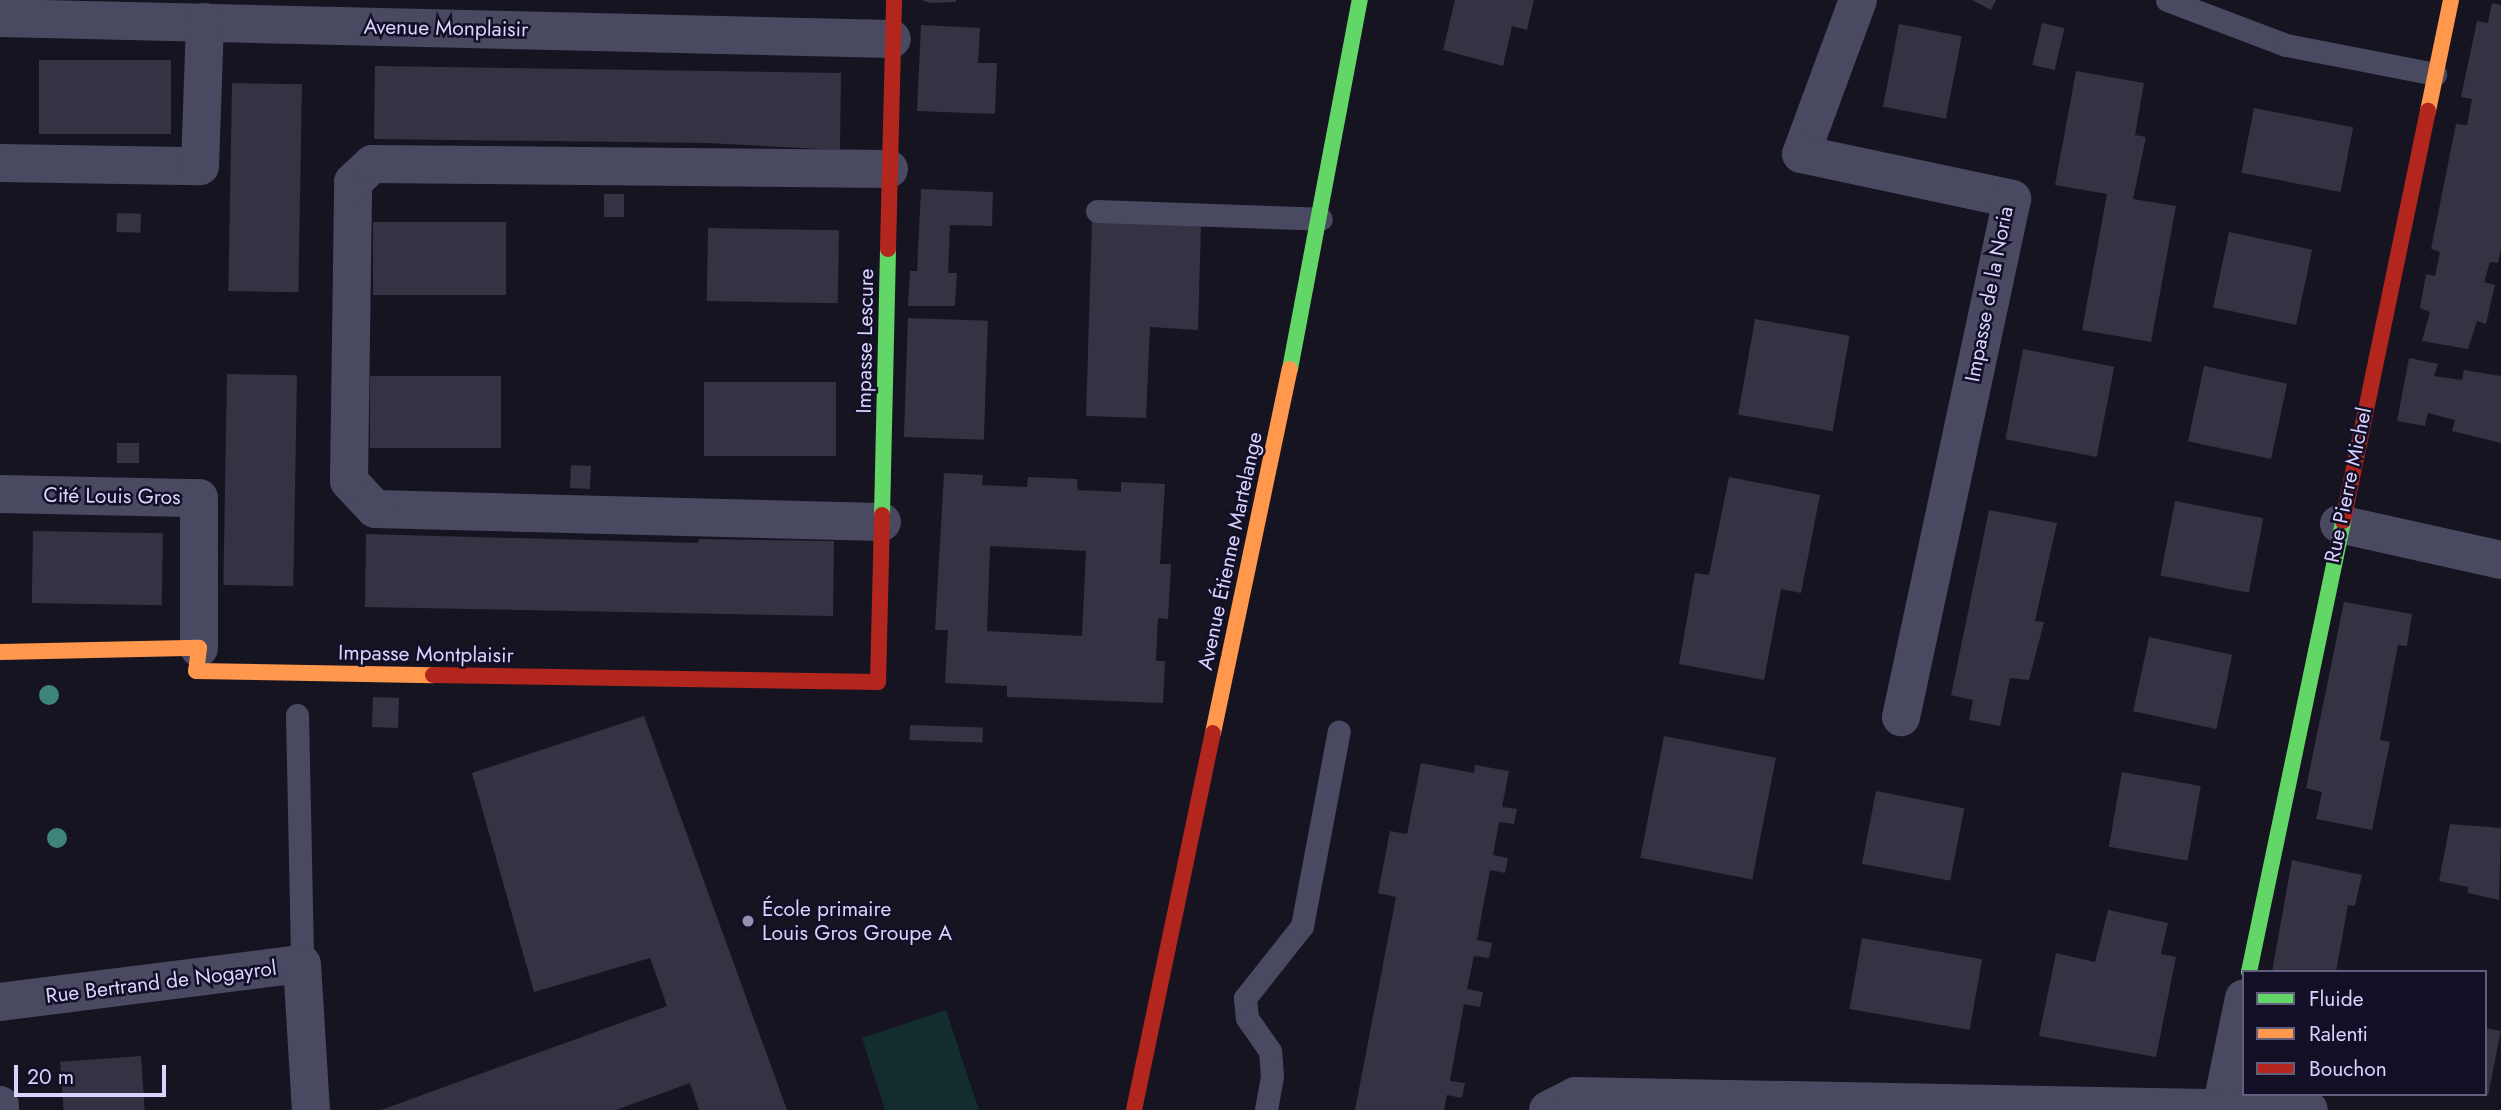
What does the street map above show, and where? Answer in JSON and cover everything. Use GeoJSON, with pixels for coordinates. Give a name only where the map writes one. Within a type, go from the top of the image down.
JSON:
{"type":"FeatureCollection","features":[{"type":"Feature","properties":{"kind":"street","name":"Impasse Lescure"},"geometry":{"type":"LineString","coordinates":[[878,682],[894,0]]}},
{"type":"Feature","properties":{"kind":"street","name":"Avenue Étienne Martelange"},"geometry":{"type":"LineString","coordinates":[[1134,1110],[1321,219],[1360,0]]}},
{"type":"Feature","properties":{"kind":"street","name":"Impasse de la Noria"},"geometry":{"type":"LineString","coordinates":[[1858,0],[1801,153],[2012,199],[1901,716]]}},
{"type":"Feature","properties":{"kind":"street","name":"Rue Pierre Michel"},"geometry":{"type":"LineString","coordinates":[[2249,970],[2339,524],[2451,0]]}},
{"type":"Feature","properties":{"kind":"street","name":"Avenue Monplaisir"},"geometry":{"type":"LineString","coordinates":[[0,18],[892,39]]}},
{"type":"Feature","properties":{"kind":"street"},"geometry":{"type":"LineString","coordinates":[[0,163],[200,166],[205,22]]}},
{"type":"Feature","properties":{"kind":"street"},"geometry":{"type":"LineString","coordinates":[[882,522],[375,509],[349,481],[353,182],[372,164],[889,169]]}},
{"type":"Feature","properties":{"kind":"street","name":"Cité Louis Gros"},"geometry":{"type":"LineString","coordinates":[[0,494],[199,498],[199,648]]}},
{"type":"Feature","properties":{"kind":"street"},"geometry":{"type":"LineString","coordinates":[[2339,524],[2501,560]]}},
{"type":"Feature","properties":{"kind":"street"},"geometry":{"type":"LineString","coordinates":[[0,652],[199,648]]}},
{"type":"Feature","properties":{"kind":"street","name":"Impasse Montplaisir"},"geometry":{"type":"LineString","coordinates":[[199,648],[195,671],[878,682]]}},
{"type":"Feature","properties":{"kind":"street","name":"Rue Bertrand de Nogayrol"},"geometry":{"type":"LineString","coordinates":[[0,1002],[302,964],[311,1110]]}},
{"type":"Feature","properties":{"kind":"street"},"geometry":{"type":"LineString","coordinates":[[2221,1109],[2242,1008]]}},
{"type":"Feature","properties":{"kind":"street"},"geometry":{"type":"LineString","coordinates":[[1548,1110],[1575,1096],[2309,1110]]}},
{"type":"Feature","properties":{"kind":"lane"},"geometry":{"type":"LineString","coordinates":[[2167,0],[2286,45],[2435,74]]}},
{"type":"Feature","properties":{"kind":"lane"},"geometry":{"type":"LineString","coordinates":[[1097,211],[1321,219]]}},
{"type":"Feature","properties":{"kind":"lane"},"geometry":{"type":"LineString","coordinates":[[298,715],[302,964]]}},
{"type":"Feature","properties":{"kind":"lane"},"geometry":{"type":"LineString","coordinates":[[1266,1110],[1272,1077],[1270,1051],[1247,1018],[1245,998],[1302,926],[1339,731]]}},
{"type":"Feature","properties":{"kind":"green space"},"geometry":{"type":"Polygon","coordinates":[[[946,1010],[979,1110],[885,1110],[862,1038],[946,1010]]]}},
{"type":"Feature","properties":{"kind":"building"},"geometry":{"type":"Polygon","coordinates":[[[922,0],[956,0],[956,2],[930,3],[922,0]]]}},
{"type":"Feature","properties":{"kind":"building"},"geometry":{"type":"Polygon","coordinates":[[[1455,0],[1534,0],[1527,30],[1512,26],[1503,66],[1443,50],[1455,0]]]}},
{"type":"Feature","properties":{"kind":"building"},"geometry":{"type":"Polygon","coordinates":[[[1972,0],[1996,0],[1991,10],[1972,0]]]}},
{"type":"Feature","properties":{"kind":"building"},"geometry":{"type":"Polygon","coordinates":[[[2492,3],[2501,5],[2501,249],[2498,263],[2490,262],[2484,282],[2495,285],[2486,324],[2477,321],[2468,349],[2422,341],[2430,312],[2420,308],[2426,274],[2435,276],[2440,252],[2431,249],[2456,124],[2467,125],[2472,99],[2461,97],[2477,21],[2488,23],[2492,3]]]}},
{"type":"Feature","properties":{"kind":"building"},"geometry":{"type":"Polygon","coordinates":[[[2042,23],[2064,28],[2055,70],[2032,65],[2042,23]]]}},
{"type":"Feature","properties":{"kind":"building"},"geometry":{"type":"Polygon","coordinates":[[[1899,24],[1962,36],[1946,119],[1883,106],[1899,24]]]}},
{"type":"Feature","properties":{"kind":"building"},"geometry":{"type":"Polygon","coordinates":[[[921,25],[980,28],[978,63],[997,63],[995,114],[917,111],[921,25]]]}},
{"type":"Feature","properties":{"kind":"building"},"geometry":{"type":"Polygon","coordinates":[[[39,60],[171,60],[171,134],[39,134],[39,60]]]}},
{"type":"Feature","properties":{"kind":"building"},"geometry":{"type":"Polygon","coordinates":[[[375,66],[841,73],[840,150],[707,143],[374,139],[375,66]]]}},
{"type":"Feature","properties":{"kind":"building"},"geometry":{"type":"Polygon","coordinates":[[[2076,71],[2144,83],[2135,135],[2146,137],[2133,199],[2176,206],[2151,342],[2082,330],[2107,194],[2055,185],[2076,71]]]}},
{"type":"Feature","properties":{"kind":"building"},"geometry":{"type":"Polygon","coordinates":[[[232,83],[302,84],[298,292],[228,291],[232,83]]]}},
{"type":"Feature","properties":{"kind":"building"},"geometry":{"type":"Polygon","coordinates":[[[2254,108],[2353,127],[2341,192],[2241,173],[2254,108]]]}},
{"type":"Feature","properties":{"kind":"building"},"geometry":{"type":"Polygon","coordinates":[[[921,189],[993,192],[992,226],[950,225],[948,273],[957,273],[955,306],[908,306],[910,271],[917,271],[921,189]]]}},
{"type":"Feature","properties":{"kind":"building"},"geometry":{"type":"Polygon","coordinates":[[[604,194],[624,194],[624,217],[604,217],[604,194]]]}},
{"type":"Feature","properties":{"kind":"building"},"geometry":{"type":"Polygon","coordinates":[[[117,213],[141,214],[140,233],[116,232],[117,213]]]}},
{"type":"Feature","properties":{"kind":"building"},"geometry":{"type":"Polygon","coordinates":[[[373,222],[506,222],[506,295],[373,295],[373,222]]]}},
{"type":"Feature","properties":{"kind":"building"},"geometry":{"type":"Polygon","coordinates":[[[1092,222],[1201,226],[1198,330],[1150,327],[1146,418],[1086,416],[1092,222]]]}},
{"type":"Feature","properties":{"kind":"building"},"geometry":{"type":"Polygon","coordinates":[[[708,228],[839,230],[838,303],[707,301],[708,228]]]}},
{"type":"Feature","properties":{"kind":"building"},"geometry":{"type":"Polygon","coordinates":[[[2229,232],[2312,250],[2296,325],[2213,307],[2229,232]]]}},
{"type":"Feature","properties":{"kind":"building"},"geometry":{"type":"Polygon","coordinates":[[[908,318],[988,321],[984,440],[904,437],[908,318]]]}},
{"type":"Feature","properties":{"kind":"building"},"geometry":{"type":"Polygon","coordinates":[[[1755,319],[1850,336],[1833,431],[1738,415],[1755,319]]]}},
{"type":"Feature","properties":{"kind":"building"},"geometry":{"type":"Polygon","coordinates":[[[2023,349],[2114,367],[2097,457],[2005,439],[2023,349]]]}},
{"type":"Feature","properties":{"kind":"building"},"geometry":{"type":"Polygon","coordinates":[[[2409,358],[2438,364],[2434,376],[2462,380],[2464,370],[2501,376],[2501,443],[2452,431],[2455,420],[2428,413],[2425,426],[2397,421],[2409,358]]]}},
{"type":"Feature","properties":{"kind":"building"},"geometry":{"type":"Polygon","coordinates":[[[2204,366],[2287,384],[2271,459],[2188,441],[2204,366]]]}},
{"type":"Feature","properties":{"kind":"building"},"geometry":{"type":"Polygon","coordinates":[[[227,374],[297,375],[293,586],[223,585],[227,374]]]}},
{"type":"Feature","properties":{"kind":"building"},"geometry":{"type":"Polygon","coordinates":[[[370,376],[501,376],[501,448],[370,448],[370,376]]]}},
{"type":"Feature","properties":{"kind":"building"},"geometry":{"type":"Polygon","coordinates":[[[704,382],[836,382],[836,456],[704,456],[704,382]]]}},
{"type":"Feature","properties":{"kind":"building"},"geometry":{"type":"Polygon","coordinates":[[[117,443],[139,443],[139,463],[117,463],[117,443]]]}},
{"type":"Feature","properties":{"kind":"building"},"geometry":{"type":"Polygon","coordinates":[[[571,465],[591,466],[590,489],[570,488],[571,465]]]}},
{"type":"Feature","properties":{"kind":"building"},"geometry":{"type":"Polygon","coordinates":[[[944,473],[983,475],[982,485],[1027,487],[1028,477],[1077,479],[1078,490],[1121,492],[1121,482],[1165,484],[1160,564],[1171,564],[1168,619],[1158,618],[1156,661],[1165,661],[1163,703],[1007,697],[1007,686],[945,683],[948,630],[935,630],[944,473]],[[990,546],[987,631],[1082,636],[1086,551],[990,546]]]}},
{"type":"Feature","properties":{"kind":"building"},"geometry":{"type":"Polygon","coordinates":[[[1729,477],[1820,495],[1801,593],[1781,589],[1764,680],[1679,664],[1695,573],[1709,575],[1729,477]]]}},
{"type":"Feature","properties":{"kind":"building"},"geometry":{"type":"Polygon","coordinates":[[[2175,501],[2263,518],[2249,593],[2160,576],[2175,501]]]}},
{"type":"Feature","properties":{"kind":"building"},"geometry":{"type":"Polygon","coordinates":[[[1989,510],[2057,523],[2035,621],[2044,622],[2029,680],[2010,678],[2000,726],[1969,720],[1973,700],[1951,695],[1989,510]]]}},
{"type":"Feature","properties":{"kind":"building"},"geometry":{"type":"Polygon","coordinates":[[[33,531],[163,533],[162,605],[32,603],[33,531]]]}},
{"type":"Feature","properties":{"kind":"building"},"geometry":{"type":"Polygon","coordinates":[[[366,534],[698,543],[699,539],[834,541],[833,616],[365,607],[366,534]]]}},
{"type":"Feature","properties":{"kind":"building"},"geometry":{"type":"Polygon","coordinates":[[[2344,602],[2412,614],[2407,646],[2398,645],[2380,740],[2390,742],[2372,830],[2316,819],[2322,792],[2306,788],[2344,602]]]}},
{"type":"Feature","properties":{"kind":"building"},"geometry":{"type":"Polygon","coordinates":[[[2149,637],[2232,655],[2216,729],[2133,711],[2149,637]]]}},
{"type":"Feature","properties":{"kind":"building"},"geometry":{"type":"Polygon","coordinates":[[[373,697],[399,698],[398,728],[372,727],[373,697]]]}},
{"type":"Feature","properties":{"kind":"building"},"geometry":{"type":"Polygon","coordinates":[[[644,716],[787,1110],[699,1110],[690,1083],[616,1110],[381,1110],[667,1006],[650,958],[534,992],[472,773],[644,716]]]}},
{"type":"Feature","properties":{"kind":"building"},"geometry":{"type":"Polygon","coordinates":[[[910,725],[983,728],[982,743],[909,740],[910,725]]]}},
{"type":"Feature","properties":{"kind":"building"},"geometry":{"type":"Polygon","coordinates":[[[1664,736],[1776,758],[1752,879],[1640,858],[1664,736]]]}},
{"type":"Feature","properties":{"kind":"building"},"geometry":{"type":"Polygon","coordinates":[[[1421,763],[1474,773],[1475,765],[1509,771],[1502,807],[1517,809],[1514,824],[1499,822],[1493,855],[1508,858],[1505,873],[1490,870],[1477,940],[1492,943],[1489,958],[1474,956],[1467,989],[1483,992],[1480,1007],[1464,1004],[1450,1081],[1465,1083],[1462,1098],[1447,1095],[1444,1110],[1355,1110],[1396,897],[1378,893],[1390,831],[1407,834],[1421,763]]]}},
{"type":"Feature","properties":{"kind":"building"},"geometry":{"type":"Polygon","coordinates":[[[2122,772],[2201,786],[2188,861],[2109,847],[2122,772]]]}},
{"type":"Feature","properties":{"kind":"building"},"geometry":{"type":"Polygon","coordinates":[[[1876,791],[1964,808],[1950,881],[1862,864],[1876,791]]]}},
{"type":"Feature","properties":{"kind":"building"},"geometry":{"type":"Polygon","coordinates":[[[2450,824],[2501,828],[2499,900],[2468,893],[2468,887],[2439,881],[2450,824]]]}},
{"type":"Feature","properties":{"kind":"building"},"geometry":{"type":"Polygon","coordinates":[[[2292,860],[2362,875],[2355,906],[2348,905],[2336,970],[2272,970],[2292,860]]]}},
{"type":"Feature","properties":{"kind":"building"},"geometry":{"type":"Polygon","coordinates":[[[2108,910],[2168,923],[2161,954],[2176,957],[2156,1057],[2039,1036],[2056,953],[2095,962],[2108,910]]]}},
{"type":"Feature","properties":{"kind":"building"},"geometry":{"type":"Polygon","coordinates":[[[1862,938],[1982,959],[1970,1030],[1849,1009],[1862,938]]]}},
{"type":"Feature","properties":{"kind":"building"},"geometry":{"type":"Polygon","coordinates":[[[2487,1028],[2501,1031],[2488,1095],[2487,1095],[2487,1028]]]}},
{"type":"Feature","properties":{"kind":"building"},"geometry":{"type":"Polygon","coordinates":[[[141,1056],[145,1110],[64,1110],[60,1062],[141,1056]]]}},
{"type":"Feature","properties":{"kind":"traffic: fast"},"geometry":{"type":"LineString","coordinates":[[1290,369],[1360,0]]}},
{"type":"Feature","properties":{"kind":"traffic: fast"},"geometry":{"type":"LineString","coordinates":[[882,515],[888,249]]}},
{"type":"Feature","properties":{"kind":"traffic: fast"},"geometry":{"type":"LineString","coordinates":[[2249,970],[2343,521]]}},
{"type":"Feature","properties":{"kind":"traffic: slow"},"geometry":{"type":"LineString","coordinates":[[2428,111],[2451,0]]}},
{"type":"Feature","properties":{"kind":"traffic: slow"},"geometry":{"type":"LineString","coordinates":[[1213,733],[1290,369]]}},
{"type":"Feature","properties":{"kind":"traffic: slow"},"geometry":{"type":"LineString","coordinates":[[0,652],[199,648],[196,671],[433,675]]}},
{"type":"Feature","properties":{"kind":"traffic: jam"},"geometry":{"type":"LineString","coordinates":[[888,249],[894,0]]}},
{"type":"Feature","properties":{"kind":"traffic: jam"},"geometry":{"type":"LineString","coordinates":[[2343,521],[2428,111]]}},
{"type":"Feature","properties":{"kind":"traffic: jam"},"geometry":{"type":"LineString","coordinates":[[433,675],[878,682],[882,515]]}},
{"type":"Feature","properties":{"kind":"traffic: jam"},"geometry":{"type":"LineString","coordinates":[[1134,1110],[1213,733]]}},
{"type":"Feature","properties":{"kind":"place","name":"École primaire Louis Gros Groupe A"},"geometry":{"type":"Point","coordinates":[748,921]}}]}
